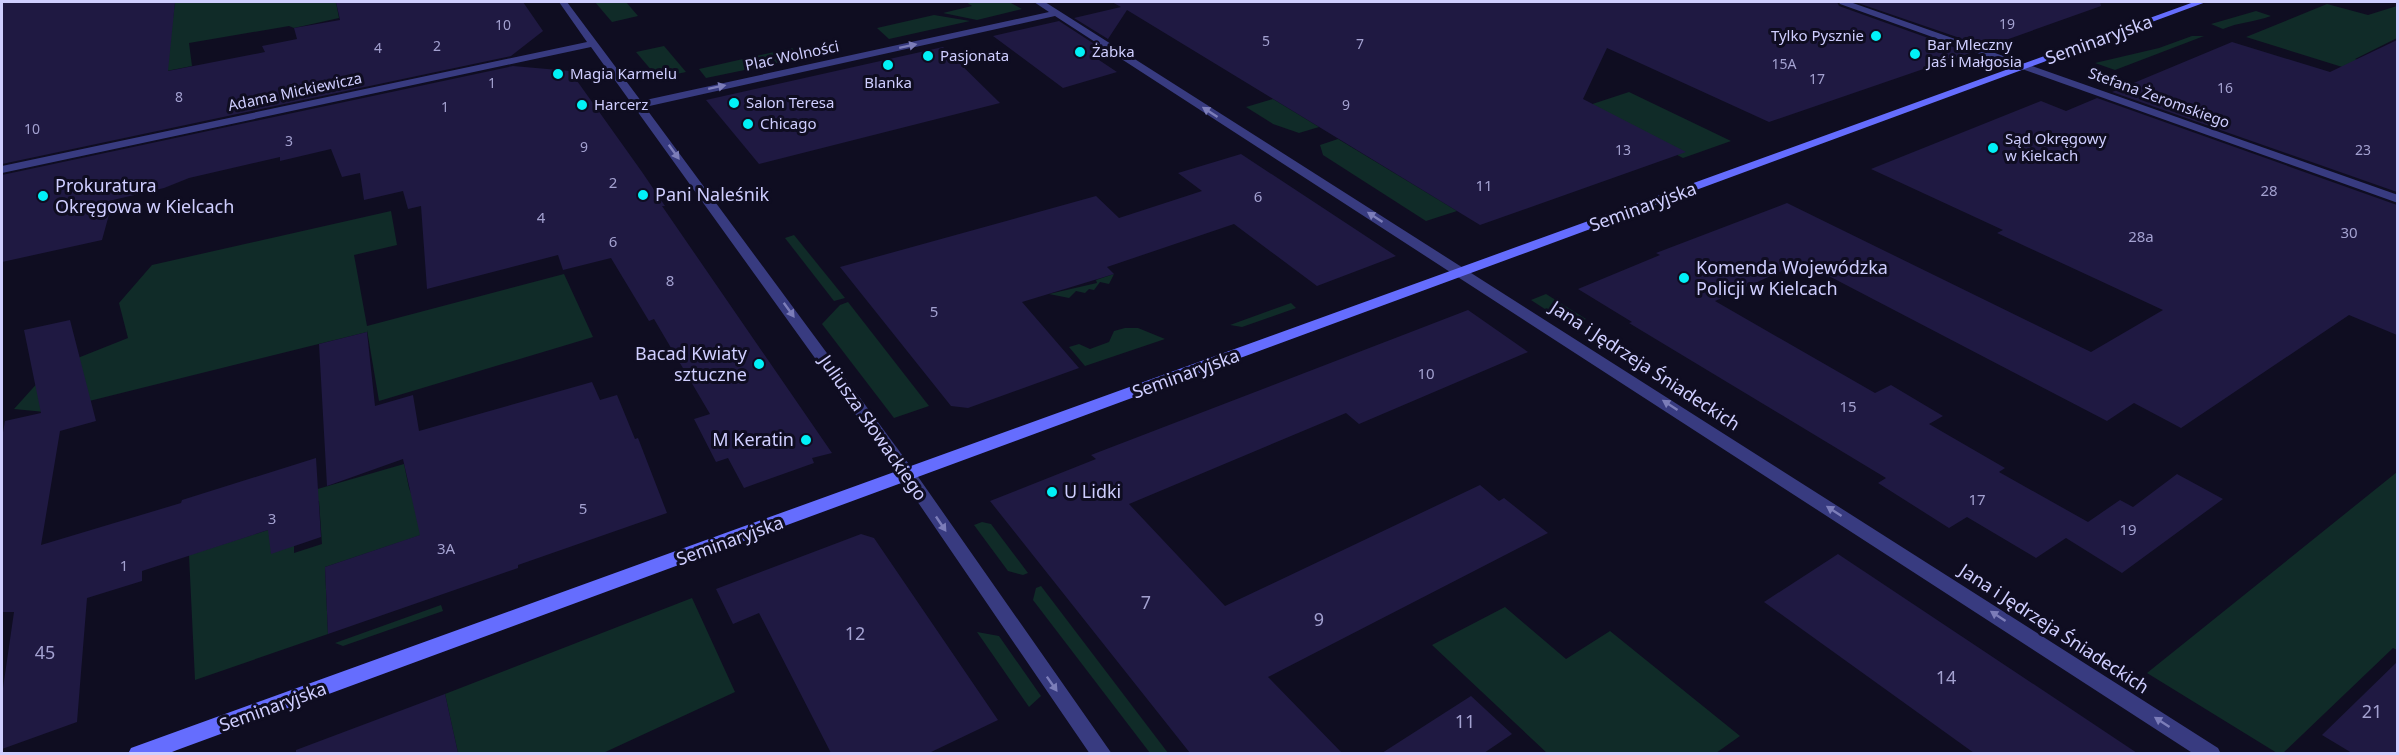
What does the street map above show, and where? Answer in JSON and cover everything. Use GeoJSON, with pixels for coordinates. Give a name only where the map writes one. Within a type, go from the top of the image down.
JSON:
{"type":"FeatureCollection","features":[{"type":"Feature","properties":{"kind":"street"},"geometry":{"type":"LineString","coordinates":[[563,2],[640,105]]}},
{"type":"Feature","properties":{"kind":"street"},"geometry":{"type":"LineString","coordinates":[[1039,2],[1057,13]]}},
{"type":"Feature","properties":{"kind":"street","name":"Stefana Żeromskiego"},"geometry":{"type":"LineString","coordinates":[[1843,2],[2397,199]]}},
{"type":"Feature","properties":{"kind":"street","name":"Seminaryjska"},"geometry":{"type":"LineString","coordinates":[[138,753],[162,749],[2201,2]]}},
{"type":"Feature","properties":{"kind":"street","name":"Plac Wolności"},"geometry":{"type":"LineString","coordinates":[[640,105],[1057,13]]}},
{"type":"Feature","properties":{"kind":"street","name":"Jana i Jędrzeja Śniadeckich"},"geometry":{"type":"LineString","coordinates":[[1057,13],[2211,753]]}},
{"type":"Feature","properties":{"kind":"street","name":"Adama Mickiewicza"},"geometry":{"type":"LineString","coordinates":[[2,170],[594,43]]}},
{"type":"Feature","properties":{"kind":"street","name":"Juliusza Słowackiego"},"geometry":{"type":"LineString","coordinates":[[640,105],[908,476],[1102,753]]}},
{"type":"Feature","properties":{"kind":"green space"},"geometry":{"type":"Polygon","coordinates":[[[175,2],[336,2],[339,18],[294,28],[289,26],[189,43],[192,66],[151,74],[151,22],[173,18],[175,2]]]}},
{"type":"Feature","properties":{"kind":"green space"},"geometry":{"type":"Polygon","coordinates":[[[595,2],[626,2],[638,16],[612,22],[595,2]]]}},
{"type":"Feature","properties":{"kind":"green space"},"geometry":{"type":"Polygon","coordinates":[[[966,2],[1009,2],[1022,9],[977,20],[943,13],[972,6],[966,2]]]}},
{"type":"Feature","properties":{"kind":"green space"},"geometry":{"type":"Polygon","coordinates":[[[2327,4],[2368,15],[2397,6],[2397,38],[2355,59],[2397,76],[2397,84],[2246,37],[2327,4]]]}},
{"type":"Feature","properties":{"kind":"green space"},"geometry":{"type":"Polygon","coordinates":[[[2256,11],[2271,16],[2223,29],[2211,24],[2256,11]]]}},
{"type":"Feature","properties":{"kind":"green space"},"geometry":{"type":"Polygon","coordinates":[[[934,15],[970,21],[889,39],[877,28],[934,15]]]}},
{"type":"Feature","properties":{"kind":"green space"},"geometry":{"type":"Polygon","coordinates":[[[2192,36],[2204,36],[2115,70],[2095,63],[2159,48],[2192,36]]]}},
{"type":"Feature","properties":{"kind":"green space"},"geometry":{"type":"Polygon","coordinates":[[[664,46],[686,72],[658,78],[636,52],[664,46]]]}},
{"type":"Feature","properties":{"kind":"green space"},"geometry":{"type":"Polygon","coordinates":[[[792,48],[802,58],[706,78],[699,69],[792,48]]]}},
{"type":"Feature","properties":{"kind":"green space"},"geometry":{"type":"Polygon","coordinates":[[[1629,92],[1731,141],[1683,158],[1616,123],[1562,114],[1629,92]]]}},
{"type":"Feature","properties":{"kind":"green space"},"geometry":{"type":"Polygon","coordinates":[[[1273,99],[1319,127],[1299,133],[1273,124],[1246,107],[1273,99]]]}},
{"type":"Feature","properties":{"kind":"green space"},"geometry":{"type":"Polygon","coordinates":[[[1338,139],[1457,211],[1426,221],[1323,155],[1320,145],[1338,139]]]}},
{"type":"Feature","properties":{"kind":"green space"},"geometry":{"type":"Polygon","coordinates":[[[391,211],[397,245],[354,255],[367,326],[564,274],[593,337],[379,401],[367,330],[367,332],[45,412],[14,409],[50,369],[128,338],[119,303],[152,265],[391,211]]]}},
{"type":"Feature","properties":{"kind":"green space"},"geometry":{"type":"Polygon","coordinates":[[[794,235],[845,298],[834,301],[785,238],[794,235]]]}},
{"type":"Feature","properties":{"kind":"green space"},"geometry":{"type":"Polygon","coordinates":[[[1114,274],[1109,284],[1100,282],[1094,290],[1089,289],[1085,293],[1076,291],[1069,298],[1049,294],[1097,283],[1096,280],[1114,274]]]}},
{"type":"Feature","properties":{"kind":"green space"},"geometry":{"type":"Polygon","coordinates":[[[1546,294],[1586,319],[1571,326],[1531,300],[1546,294]]]}},
{"type":"Feature","properties":{"kind":"green space"},"geometry":{"type":"Polygon","coordinates":[[[848,302],[929,406],[894,418],[822,324],[840,305],[848,302]]]}},
{"type":"Feature","properties":{"kind":"green space"},"geometry":{"type":"Polygon","coordinates":[[[1291,303],[1296,308],[1242,327],[1230,325],[1291,303]]]}},
{"type":"Feature","properties":{"kind":"green space"},"geometry":{"type":"Polygon","coordinates":[[[1138,328],[1165,339],[1085,366],[1069,347],[1079,344],[1090,349],[1109,342],[1114,331],[1138,328]]]}},
{"type":"Feature","properties":{"kind":"green space"},"geometry":{"type":"Polygon","coordinates":[[[404,464],[409,488],[427,533],[325,567],[328,634],[195,680],[189,555],[268,530],[294,546],[294,553],[322,544],[319,501],[290,497],[404,464]]]}},
{"type":"Feature","properties":{"kind":"green space"},"geometry":{"type":"Polygon","coordinates":[[[2397,472],[2397,650],[2393,648],[2283,753],[2277,753],[2147,673],[2397,472]]]}},
{"type":"Feature","properties":{"kind":"green space"},"geometry":{"type":"Polygon","coordinates":[[[982,522],[991,524],[1028,573],[1023,575],[1008,571],[974,525],[982,522]]]}},
{"type":"Feature","properties":{"kind":"green space"},"geometry":{"type":"Polygon","coordinates":[[[1041,586],[1168,753],[1150,753],[1033,600],[1036,588],[1041,586]]]}},
{"type":"Feature","properties":{"kind":"green space"},"geometry":{"type":"Polygon","coordinates":[[[692,598],[735,692],[601,754],[458,753],[445,694],[692,598]]]}},
{"type":"Feature","properties":{"kind":"green space"},"geometry":{"type":"Polygon","coordinates":[[[441,605],[443,611],[343,646],[335,643],[441,605]]]}},
{"type":"Feature","properties":{"kind":"green space"},"geometry":{"type":"Polygon","coordinates":[[[1505,607],[1566,659],[1610,631],[1740,736],[1716,753],[1547,753],[1432,645],[1505,607]]]}},
{"type":"Feature","properties":{"kind":"green space"},"geometry":{"type":"Polygon","coordinates":[[[977,632],[999,636],[1041,696],[1029,707],[977,632]]]}},
{"type":"Feature","properties":{"kind":"building"},"geometry":{"type":"Polygon","coordinates":[[[2,2],[175,2],[168,71],[265,52],[262,46],[297,39],[294,28],[340,20],[336,2],[523,2],[543,31],[511,56],[2,164],[2,2]]]}},
{"type":"Feature","properties":{"kind":"building"},"geometry":{"type":"Polygon","coordinates":[[[1112,2],[1837,2],[1839,6],[1970,53],[1769,122],[1607,48],[1583,99],[1686,152],[1480,225],[1127,10],[1108,39],[1074,18],[1121,7],[1112,2]]]}},
{"type":"Feature","properties":{"kind":"building"},"geometry":{"type":"Polygon","coordinates":[[[1855,2],[2100,2],[2101,6],[1986,47],[1855,2]]]}},
{"type":"Feature","properties":{"kind":"building"},"geometry":{"type":"Polygon","coordinates":[[[1059,21],[1102,49],[1096,58],[1117,72],[1063,88],[993,36],[1059,21]]]}},
{"type":"Feature","properties":{"kind":"building"},"geometry":{"type":"Polygon","coordinates":[[[2397,40],[2397,192],[2112,92],[2232,42],[2330,72],[2397,40]]]}},
{"type":"Feature","properties":{"kind":"building"},"geometry":{"type":"Polygon","coordinates":[[[943,47],[1000,103],[759,164],[706,100],[943,47]]]}},
{"type":"Feature","properties":{"kind":"building"},"geometry":{"type":"Polygon","coordinates":[[[513,66],[570,71],[642,172],[665,206],[662,206],[832,453],[812,458],[814,463],[744,488],[728,458],[716,462],[694,419],[710,414],[654,319],[649,321],[611,258],[563,270],[558,255],[427,289],[421,206],[408,209],[403,191],[364,200],[360,173],[342,177],[331,149],[280,161],[280,157],[189,178],[164,188],[113,200],[102,240],[2,262],[2,175],[513,66]]]}},
{"type":"Feature","properties":{"kind":"building"},"geometry":{"type":"Polygon","coordinates":[[[2097,98],[2397,205],[2397,335],[2349,315],[2181,428],[2134,403],[2107,421],[1802,262],[1715,301],[1875,393],[1891,385],[1943,416],[1929,424],[2005,468],[1999,472],[2088,522],[2120,500],[2133,507],[2177,474],[2223,499],[2122,573],[2066,538],[2036,558],[1967,517],[1949,528],[1878,483],[1886,478],[1629,323],[1632,322],[1578,289],[1660,255],[1656,253],[1787,203],[2091,352],[2163,310],[1997,233],[2003,230],[1871,169],[2041,101],[2066,111],[2097,98]]]}},
{"type":"Feature","properties":{"kind":"building"},"geometry":{"type":"Polygon","coordinates":[[[1241,154],[1396,256],[1317,286],[1234,224],[1107,267],[1114,274],[1022,302],[1079,368],[968,408],[951,406],[840,267],[1096,196],[1119,218],[1202,191],[1178,173],[1241,154]]]}},
{"type":"Feature","properties":{"kind":"building"},"geometry":{"type":"Polygon","coordinates":[[[1468,310],[1528,352],[1359,424],[1346,413],[1129,504],[1225,606],[1480,485],[1499,501],[1504,498],[1548,533],[1268,677],[1342,753],[1190,753],[990,501],[1096,459],[1091,455],[1468,310]]]}},
{"type":"Feature","properties":{"kind":"building"},"geometry":{"type":"Polygon","coordinates":[[[70,320],[96,421],[60,431],[41,545],[181,503],[182,500],[316,458],[321,537],[271,554],[268,530],[142,571],[142,581],[87,598],[77,722],[2,749],[2,695],[14,612],[2,612],[2,438],[5,421],[41,413],[24,330],[70,320]]]}},
{"type":"Feature","properties":{"kind":"building"},"geometry":{"type":"Polygon","coordinates":[[[367,332],[375,406],[413,395],[419,431],[592,382],[600,400],[617,395],[635,439],[638,438],[667,513],[328,634],[325,567],[420,535],[403,459],[327,486],[319,344],[367,332]]]}},
{"type":"Feature","properties":{"kind":"building"},"geometry":{"type":"Polygon","coordinates":[[[861,534],[874,538],[998,720],[929,753],[831,753],[759,613],[733,624],[716,589],[861,534]]]}},
{"type":"Feature","properties":{"kind":"building"},"geometry":{"type":"Polygon","coordinates":[[[1838,554],[2137,753],[1974,753],[1764,602],[1838,554]]]}},
{"type":"Feature","properties":{"kind":"building"},"geometry":{"type":"Polygon","coordinates":[[[2397,662],[2397,753],[2352,753],[2322,735],[2397,662]]]}},
{"type":"Feature","properties":{"kind":"building"},"geometry":{"type":"Polygon","coordinates":[[[445,694],[458,753],[296,753],[296,750],[445,694]]]}},
{"type":"Feature","properties":{"kind":"building"},"geometry":{"type":"Polygon","coordinates":[[[1471,696],[1512,734],[1484,753],[1382,753],[1471,696]]]}},
{"type":"Feature","properties":{"kind":"place","name":"Tylko Pysznie"},"geometry":{"type":"Point","coordinates":[1876,36]}},
{"type":"Feature","properties":{"kind":"place","name":"Żabka"},"geometry":{"type":"Point","coordinates":[1080,52]}},
{"type":"Feature","properties":{"kind":"place","name":"Bar Mleczny Jaś i Małgosia"},"geometry":{"type":"Point","coordinates":[1915,54]}},
{"type":"Feature","properties":{"kind":"place","name":"Pasjonata"},"geometry":{"type":"Point","coordinates":[928,56]}},
{"type":"Feature","properties":{"kind":"place","name":"Blanka"},"geometry":{"type":"Point","coordinates":[888,65]}},
{"type":"Feature","properties":{"kind":"place","name":"Magia Karmelu"},"geometry":{"type":"Point","coordinates":[558,74]}},
{"type":"Feature","properties":{"kind":"place","name":"Salon Teresa"},"geometry":{"type":"Point","coordinates":[734,103]}},
{"type":"Feature","properties":{"kind":"place","name":"Harcerz"},"geometry":{"type":"Point","coordinates":[582,105]}},
{"type":"Feature","properties":{"kind":"place","name":"Chicago"},"geometry":{"type":"Point","coordinates":[748,124]}},
{"type":"Feature","properties":{"kind":"place","name":"Sąd Okręgowy w Kielcach"},"geometry":{"type":"Point","coordinates":[1993,148]}},
{"type":"Feature","properties":{"kind":"place","name":"Pani Naleśnik"},"geometry":{"type":"Point","coordinates":[643,195]}},
{"type":"Feature","properties":{"kind":"place","name":"Prokuratura Okręgowa w Kielcach"},"geometry":{"type":"Point","coordinates":[43,196]}},
{"type":"Feature","properties":{"kind":"place","name":"Komenda Wojewódzka Policji w Kielcach"},"geometry":{"type":"Point","coordinates":[1684,278]}},
{"type":"Feature","properties":{"kind":"place","name":"Bacad Kwiaty sztuczne"},"geometry":{"type":"Point","coordinates":[759,364]}},
{"type":"Feature","properties":{"kind":"place","name":"M Keratin"},"geometry":{"type":"Point","coordinates":[806,440]}},
{"type":"Feature","properties":{"kind":"place","name":"U Lidki"},"geometry":{"type":"Point","coordinates":[1052,492]}}]}
